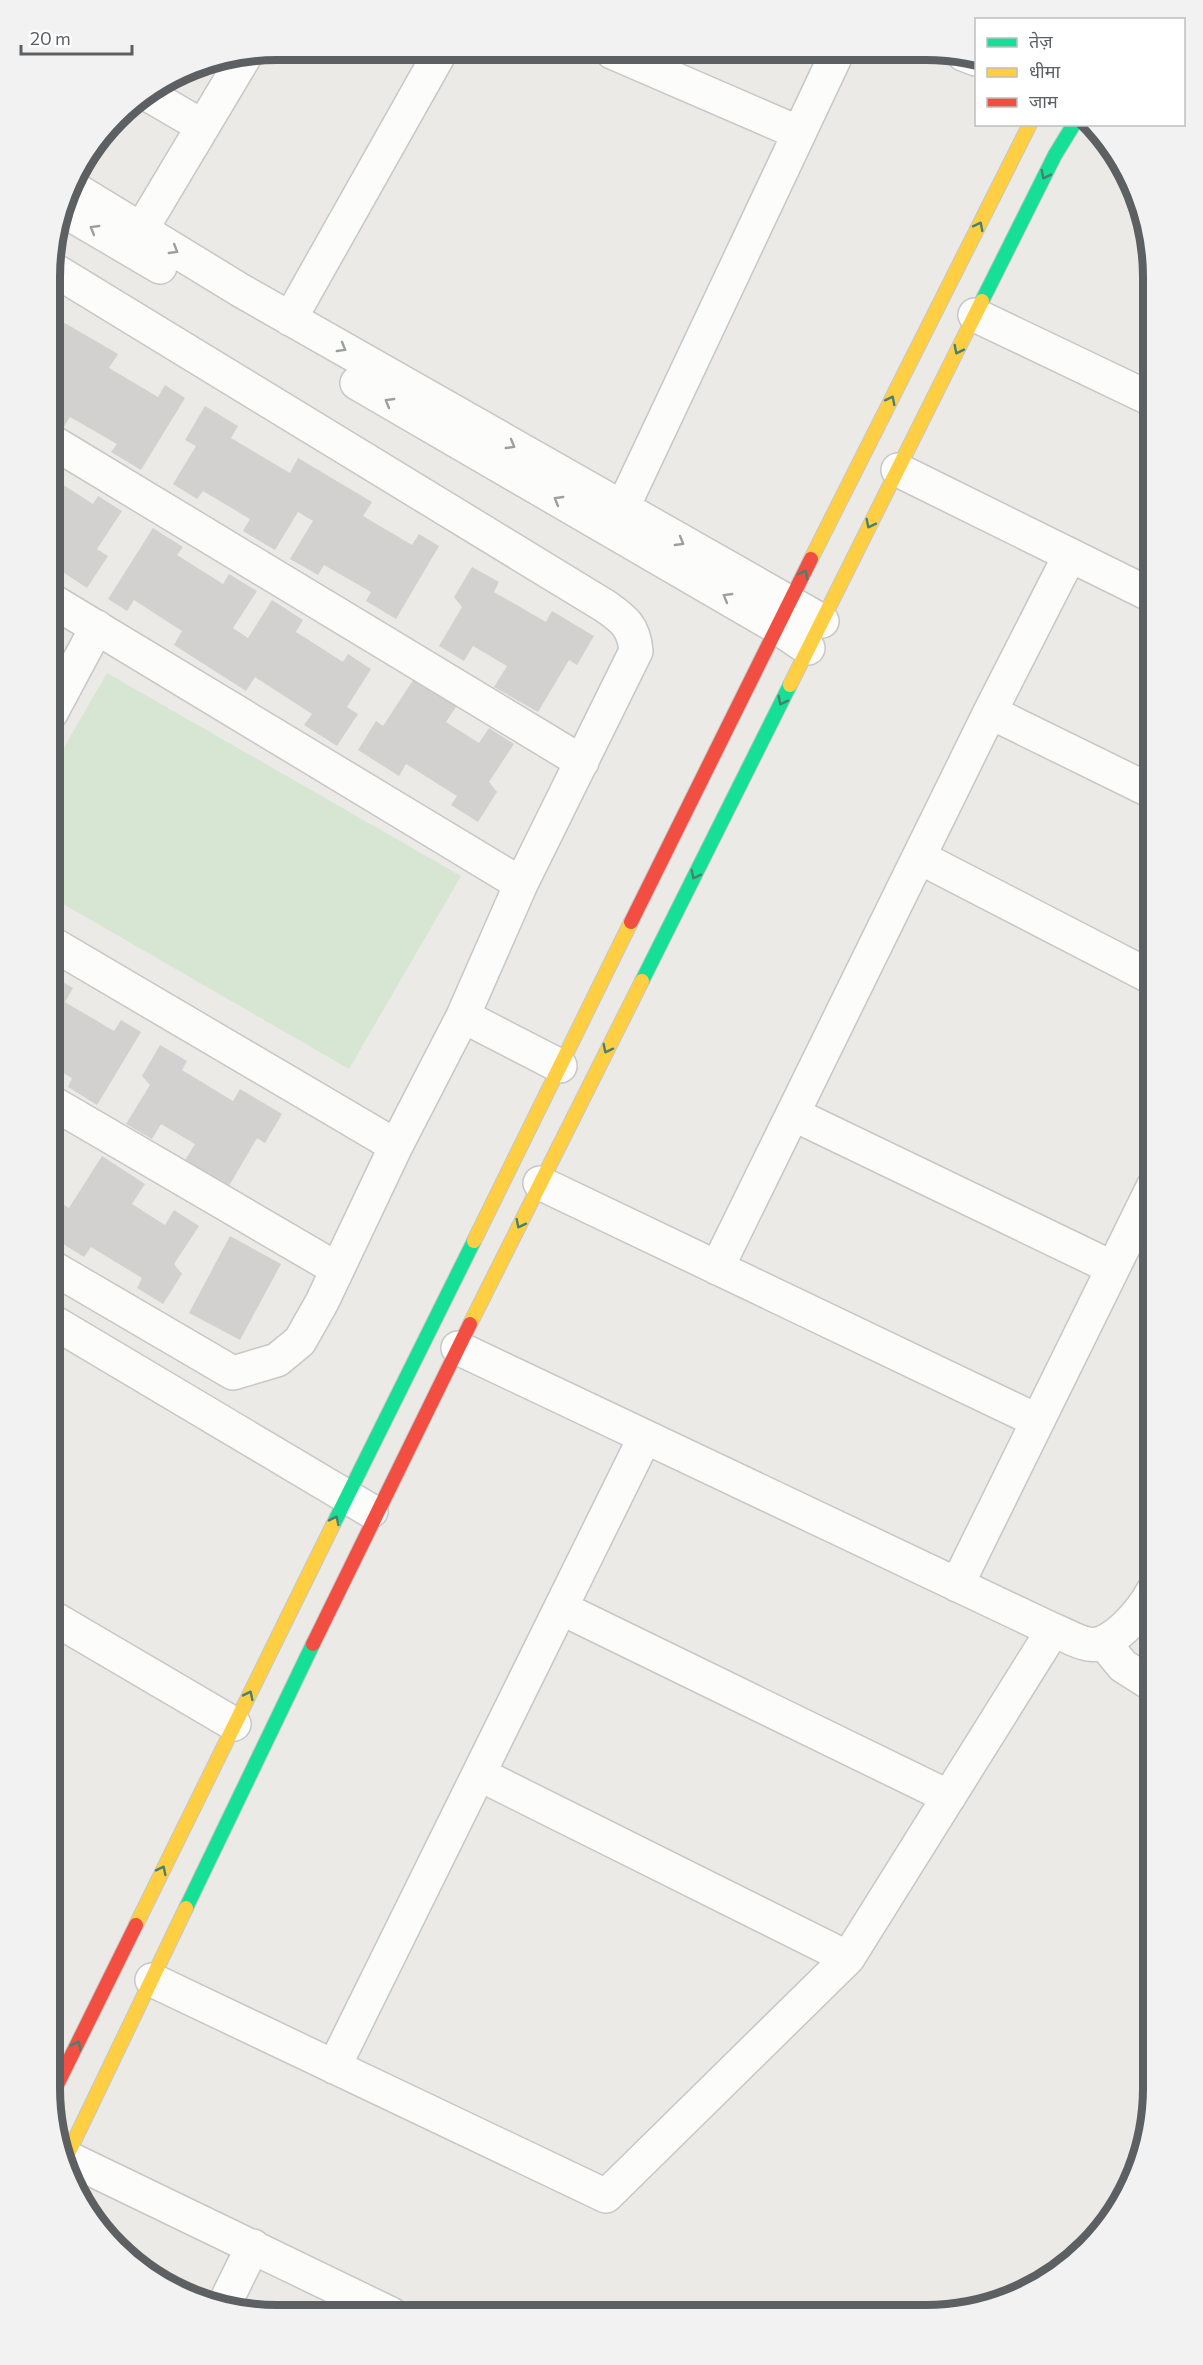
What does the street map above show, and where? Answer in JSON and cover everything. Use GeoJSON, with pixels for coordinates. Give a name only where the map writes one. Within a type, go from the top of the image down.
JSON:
{"type":"FeatureCollection","features":[{"type":"Feature","properties":{"kind":"street"},"geometry":{"type":"LineString","coordinates":[[290,319],[436,60]]}},
{"type":"Feature","properties":{"kind":"street"},"geometry":{"type":"LineString","coordinates":[[630,60],[799,133]]}},
{"type":"Feature","properties":{"kind":"street"},"geometry":{"type":"LineString","coordinates":[[622,508],[834,60]]}},
{"type":"Feature","properties":{"kind":"street"},"geometry":{"type":"LineString","coordinates":[[141,230],[241,63]]}},
{"type":"Feature","properties":{"kind":"street"},"geometry":{"type":"LineString","coordinates":[[154,98],[202,126]]}},
{"type":"Feature","properties":{"kind":"street"},"geometry":{"type":"LineString","coordinates":[[60,2079],[783,615],[1029,126]]}},
{"type":"Feature","properties":{"kind":"street"},"geometry":{"type":"LineString","coordinates":[[69,2151],[375,1513],[1055,155],[1073,126]]}},
{"type":"Feature","properties":{"kind":"street"},"geometry":{"type":"LineString","coordinates":[[78,191],[290,319],[622,508],[783,615]]}},
{"type":"Feature","properties":{"kind":"street"},"geometry":{"type":"LineString","coordinates":[[69,213],[815,634]]}},
{"type":"Feature","properties":{"kind":"street"},"geometry":{"type":"LineString","coordinates":[[60,274],[622,618],[634,635],[636,651],[521,884],[463,1016],[300,1341],[278,1360],[233,1373],[60,1272]]}},
{"type":"Feature","properties":{"kind":"street"},"geometry":{"type":"LineString","coordinates":[[975,315],[1143,395]]}},
{"type":"Feature","properties":{"kind":"street"},"geometry":{"type":"LineString","coordinates":[[60,446],[582,762]]}},
{"type":"Feature","properties":{"kind":"street"},"geometry":{"type":"LineString","coordinates":[[898,470],[1143,591]]}},
{"type":"Feature","properties":{"kind":"street"},"geometry":{"type":"LineString","coordinates":[[717,1268],[990,712],[1070,555]]}},
{"type":"Feature","properties":{"kind":"street"},"geometry":{"type":"LineString","coordinates":[[60,605],[521,884]]}},
{"type":"Feature","properties":{"kind":"street"},"geometry":{"type":"LineString","coordinates":[[60,696],[97,627]]}},
{"type":"Feature","properties":{"kind":"street"},"geometry":{"type":"LineString","coordinates":[[990,712],[1143,787]]}},
{"type":"Feature","properties":{"kind":"street"},"geometry":{"type":"LineString","coordinates":[[919,857],[1143,973]]}},
{"type":"Feature","properties":{"kind":"street"},"geometry":{"type":"LineString","coordinates":[[60,948],[396,1146]]}},
{"type":"Feature","properties":{"kind":"street"},"geometry":{"type":"LineString","coordinates":[[463,1016],[560,1066]]}},
{"type":"Feature","properties":{"kind":"street"},"geometry":{"type":"LineString","coordinates":[[60,1107],[337,1269]]}},
{"type":"Feature","properties":{"kind":"street"},"geometry":{"type":"LineString","coordinates":[[793,1114],[1113,1268]]}},
{"type":"Feature","properties":{"kind":"street"},"geometry":{"type":"LineString","coordinates":[[540,1183],[1038,1421]]}},
{"type":"Feature","properties":{"kind":"street"},"geometry":{"type":"LineString","coordinates":[[957,1585],[1143,1207]]}},
{"type":"Feature","properties":{"kind":"street"},"geometry":{"type":"LineString","coordinates":[[60,1326],[375,1513]]}},
{"type":"Feature","properties":{"kind":"street"},"geometry":{"type":"LineString","coordinates":[[458,1348],[957,1585],[1089,1645],[1104,1643],[1122,1631],[1143,1604]]}},
{"type":"Feature","properties":{"kind":"street"},"geometry":{"type":"LineString","coordinates":[[334,2067],[645,1437]]}},
{"type":"Feature","properties":{"kind":"street"},"geometry":{"type":"LineString","coordinates":[[561,1608],[949,1797]]}},
{"type":"Feature","properties":{"kind":"street"},"geometry":{"type":"LineString","coordinates":[[60,1622],[234,1724]]}},
{"type":"Feature","properties":{"kind":"street"},"geometry":{"type":"LineString","coordinates":[[152,1980],[606,2196],[848,1958],[1053,1630]]}},
{"type":"Feature","properties":{"kind":"street"},"geometry":{"type":"LineString","coordinates":[[1104,1643],[1123,1666],[1143,1679]]}},
{"type":"Feature","properties":{"kind":"street"},"geometry":{"type":"LineString","coordinates":[[479,1774],[848,1958]]}},
{"type":"Feature","properties":{"kind":"street"},"geometry":{"type":"LineString","coordinates":[[74,2165],[253,2246],[373,2305]]}},
{"type":"Feature","properties":{"kind":"street"},"geometry":{"type":"LineString","coordinates":[[227,2299],[253,2246]]}},
{"type":"Feature","properties":{"kind":"green space"},"geometry":{"type":"Polygon","coordinates":[[[107,673],[461,876],[349,1069],[60,902],[60,754],[107,673]]]}},
{"type":"Feature","properties":{"kind":"building"},"geometry":{"type":"Polygon","coordinates":[[[60,320],[118,354],[109,368],[158,397],[165,385],[185,398],[141,470],[111,452],[117,444],[70,417],[64,427],[60,425],[60,320]]]}},
{"type":"Feature","properties":{"kind":"building"},"geometry":{"type":"Polygon","coordinates":[[[205,406],[238,426],[231,438],[290,473],[298,458],[372,502],[363,516],[412,545],[419,534],[439,546],[396,619],[366,601],[371,592],[324,565],[318,575],[290,559],[313,521],[298,512],[275,550],[243,531],[250,519],[203,491],[197,499],[173,484],[196,446],[185,440],[205,406]]]}},
{"type":"Feature","properties":{"kind":"building"},"geometry":{"type":"Polygon","coordinates":[[[60,483],[93,504],[98,496],[122,511],[97,549],[108,556],[87,588],[60,570],[62,556],[60,555],[60,483]]]}},
{"type":"Feature","properties":{"kind":"building"},"geometry":{"type":"Polygon","coordinates":[[[153,528],[183,547],[177,555],[223,584],[229,574],[257,591],[233,628],[248,638],[272,600],[303,620],[296,632],[343,662],[348,654],[371,669],[347,707],[358,714],[337,746],[304,725],[312,714],[255,677],[246,691],[174,645],[182,631],[134,600],[127,611],[108,599],[153,528]]]}},
{"type":"Feature","properties":{"kind":"building"},"geometry":{"type":"Polygon","coordinates":[[[472,567],[499,582],[494,592],[546,622],[552,611],[594,636],[577,665],[569,660],[538,712],[494,687],[507,666],[473,646],[464,661],[439,646],[462,607],[454,597],[472,567]]]}},
{"type":"Feature","properties":{"kind":"building"},"geometry":{"type":"Polygon","coordinates":[[[417,674],[460,701],[446,722],[479,743],[489,728],[514,744],[489,782],[497,792],[478,822],[451,805],[457,796],[406,764],[399,776],[358,750],[376,721],[383,726],[417,674]]]}},
{"type":"Feature","properties":{"kind":"building"},"geometry":{"type":"Polygon","coordinates":[[[60,980],[73,988],[65,1002],[114,1031],[121,1020],[141,1032],[97,1105],[68,1087],[72,1078],[60,1071],[60,980]]]}},
{"type":"Feature","properties":{"kind":"building"},"geometry":{"type":"Polygon","coordinates":[[[160,1045],[187,1061],[182,1070],[233,1101],[240,1089],[282,1114],[265,1143],[257,1138],[226,1191],[182,1165],[195,1144],[161,1124],[152,1139],[126,1124],[150,1085],[142,1076],[160,1045]]]}},
{"type":"Feature","properties":{"kind":"building"},"geometry":{"type":"Polygon","coordinates":[[[102,1156],[145,1184],[132,1204],[165,1225],[174,1210],[199,1226],[174,1264],[182,1274],[163,1304],[137,1288],[142,1278],[91,1247],[84,1257],[60,1242],[60,1205],[61,1203],[69,1208],[102,1156]]]}},
{"type":"Feature","properties":{"kind":"building"},"geometry":{"type":"Polygon","coordinates":[[[230,1236],[281,1264],[240,1340],[189,1313],[230,1236]]]}},
{"type":"Feature","properties":{"kind":"traffic: fast"},"geometry":{"type":"LineString","coordinates":[[982,301],[1055,155],[1073,126]]}},
{"type":"Feature","properties":{"kind":"traffic: fast"},"geometry":{"type":"LineString","coordinates":[[642,981],[790,685]]}},
{"type":"Feature","properties":{"kind":"traffic: fast"},"geometry":{"type":"LineString","coordinates":[[333,1525],[474,1241]]}},
{"type":"Feature","properties":{"kind":"traffic: fast"},"geometry":{"type":"LineString","coordinates":[[186,1908],[313,1644]]}},
{"type":"Feature","properties":{"kind":"traffic: slow"},"geometry":{"type":"LineString","coordinates":[[811,559],[1029,126]]}},
{"type":"Feature","properties":{"kind":"traffic: slow"},"geometry":{"type":"LineString","coordinates":[[790,685],[982,301]]}},
{"type":"Feature","properties":{"kind":"traffic: slow"},"geometry":{"type":"LineString","coordinates":[[474,1241],[631,922]]}},
{"type":"Feature","properties":{"kind":"traffic: slow"},"geometry":{"type":"LineString","coordinates":[[470,1324],[642,981]]}},
{"type":"Feature","properties":{"kind":"traffic: slow"},"geometry":{"type":"LineString","coordinates":[[136,1925],[333,1525]]}},
{"type":"Feature","properties":{"kind":"traffic: slow"},"geometry":{"type":"LineString","coordinates":[[69,2151],[186,1908]]}},
{"type":"Feature","properties":{"kind":"traffic: jam"},"geometry":{"type":"LineString","coordinates":[[631,922],[811,559]]}},
{"type":"Feature","properties":{"kind":"traffic: jam"},"geometry":{"type":"LineString","coordinates":[[313,1644],[470,1324]]}},
{"type":"Feature","properties":{"kind":"traffic: jam"},"geometry":{"type":"LineString","coordinates":[[60,2079],[136,1925]]}}]}
